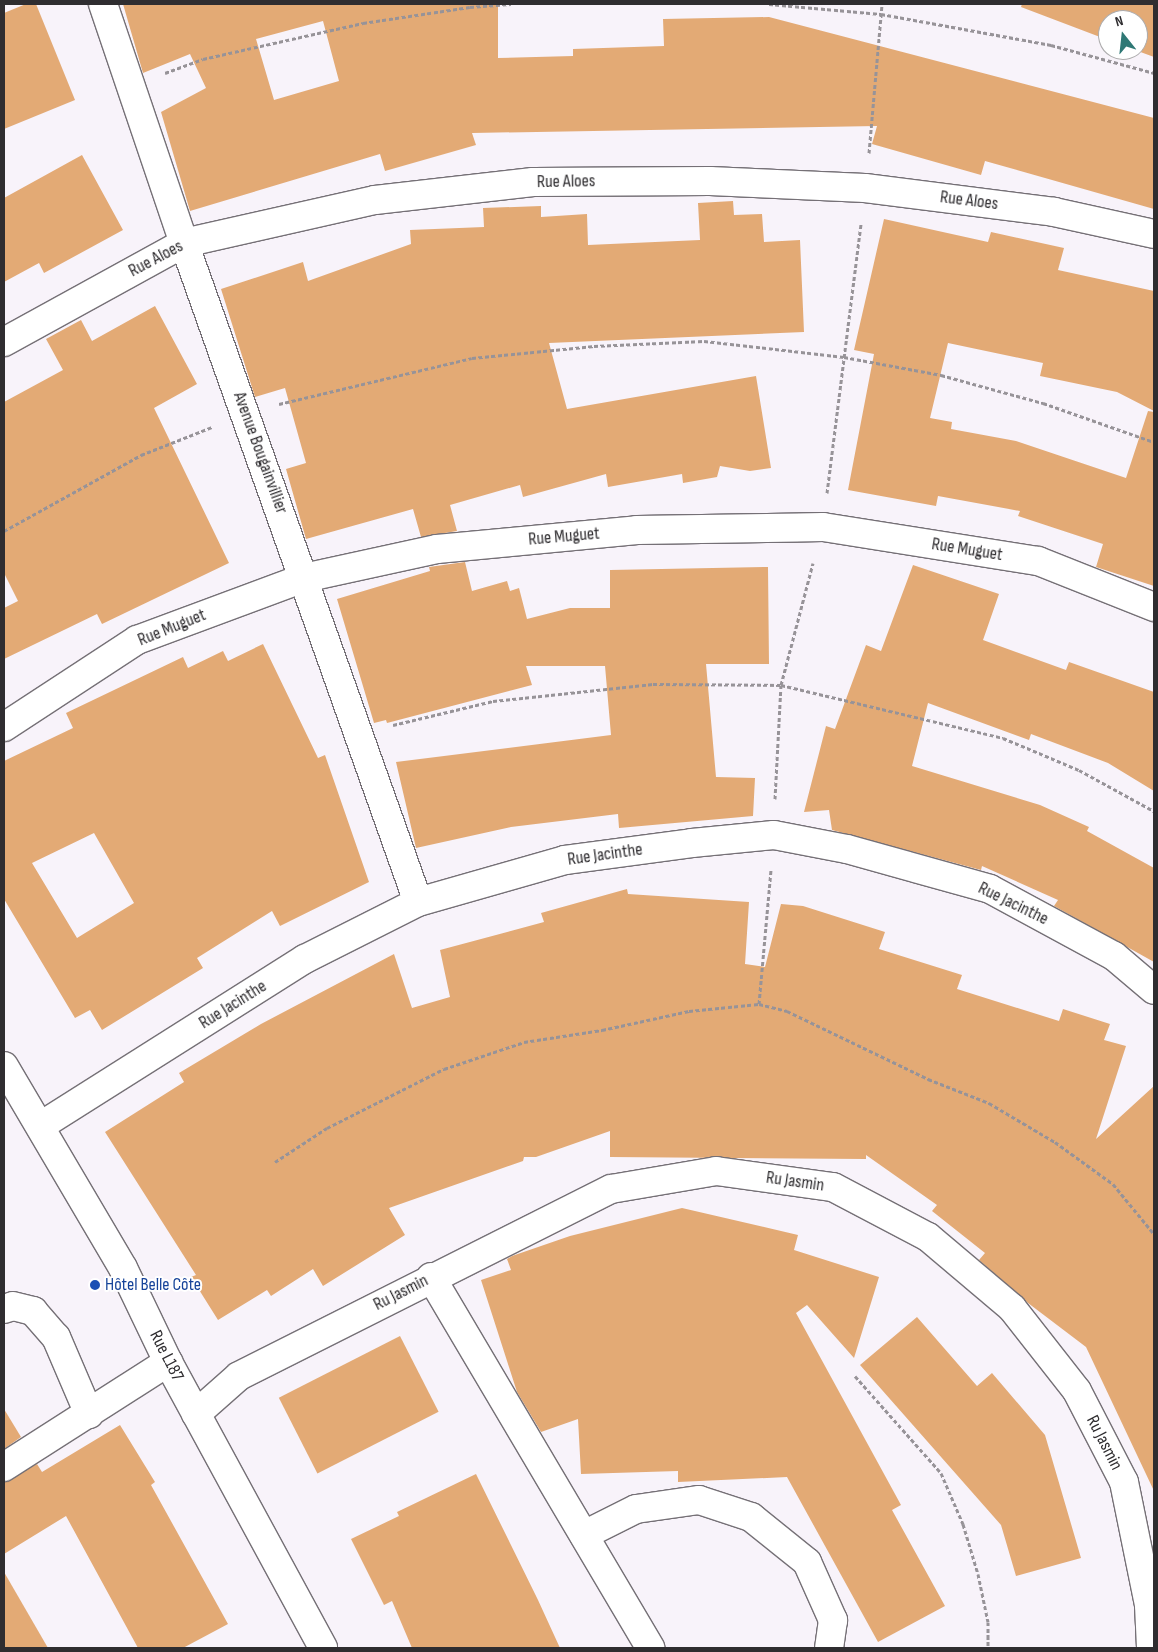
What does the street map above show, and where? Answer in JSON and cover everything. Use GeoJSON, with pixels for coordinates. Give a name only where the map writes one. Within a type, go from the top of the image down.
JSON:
{"type":"FeatureCollection","features":[{"type":"Feature","properties":{"kind":"street","name":"Avenue Bougainvillier"},"geometry":{"type":"LineString","coordinates":[[103,4],[184,242],[418,902]]}},
{"type":"Feature","properties":{"kind":"street","name":"Rue Aloes"},"geometry":{"type":"LineString","coordinates":[[4,342],[184,242],[374,200],[533,182],[710,181],[865,188],[1054,212],[1154,234]]}},
{"type":"Feature","properties":{"kind":"street","name":"Rue Muguet"},"geometry":{"type":"LineString","coordinates":[[4,727],[137,640],[304,578],[437,549],[637,530],[822,528],[1038,561],[1154,607]]}},
{"type":"Feature","properties":{"kind":"street","name":"Rue Jacinthe"},"geometry":{"type":"LineString","coordinates":[[42,1126],[78,1101],[306,959],[418,902],[565,860],[774,835],[847,849],[990,889],[1114,956],[1154,990]]}},
{"type":"Feature","properties":{"kind":"street","name":"Rue L187"},"geometry":{"type":"LineString","coordinates":[[4,1066],[42,1126],[123,1268],[168,1362],[324,1648]]}},
{"type":"Feature","properties":{"kind":"street","name":"Ru Jasmin"},"geometry":{"type":"LineString","coordinates":[[196,1414],[239,1376],[431,1277],[612,1189],[716,1171],[833,1187],[928,1237],[1012,1308],[1077,1391],[1124,1482],[1149,1605],[1151,1648]]}},
{"type":"Feature","properties":{"kind":"street"},"geometry":{"type":"LineString","coordinates":[[431,1277],[650,1648]]}},
{"type":"Feature","properties":{"kind":"street"},"geometry":{"type":"LineString","coordinates":[[4,1309],[13,1306],[33,1311],[56,1337],[88,1414]]}},
{"type":"Feature","properties":{"kind":"street"},"geometry":{"type":"LineString","coordinates":[[4,1467],[168,1362]]}},
{"type":"Feature","properties":{"kind":"street"},"geometry":{"type":"LineString","coordinates":[[584,1536],[636,1509],[699,1500],[751,1517],[807,1562],[833,1620],[829,1648]]}},
{"type":"Feature","properties":{"kind":"path"},"geometry":{"type":"LineString","coordinates":[[131,85],[203,59],[286,38],[383,20],[511,4]]}},
{"type":"Feature","properties":{"kind":"path"},"geometry":{"type":"LineString","coordinates":[[769,4],[881,14],[1051,46],[1154,73]]}},
{"type":"Feature","properties":{"kind":"path"},"geometry":{"type":"LineString","coordinates":[[759,1004],[774,835],[781,685],[822,528],[865,188],[882,4]]}},
{"type":"Feature","properties":{"kind":"path"},"geometry":{"type":"LineString","coordinates":[[4,532],[141,455],[245,414],[353,384],[472,358],[585,346],[704,341],[844,357],[941,375],[1043,402],[1154,442]]}},
{"type":"Feature","properties":{"kind":"path"},"geometry":{"type":"LineString","coordinates":[[359,736],[424,716],[493,701],[653,684],[781,685],[1004,738],[1080,770],[1154,811]]}},
{"type":"Feature","properties":{"kind":"path"},"geometry":{"type":"LineString","coordinates":[[275,1162],[328,1128],[444,1070],[524,1042],[602,1030],[689,1012],[759,1004],[787,1010],[928,1079],[989,1102],[1055,1142],[1113,1184],[1154,1234]]}},
{"type":"Feature","properties":{"kind":"path"},"geometry":{"type":"LineString","coordinates":[[855,1376],[941,1473],[963,1524],[978,1574],[988,1622],[988,1648]]}},
{"type":"Feature","properties":{"kind":"building"},"geometry":{"type":"Polygon","coordinates":[[[26,4],[36,4],[75,100],[4,129],[4,13],[26,4]]]}},
{"type":"Feature","properties":{"kind":"building"},"geometry":{"type":"Polygon","coordinates":[[[123,4],[498,4],[498,58],[573,56],[573,49],[664,46],[663,19],[769,17],[1154,118],[1154,209],[985,161],[981,175],[872,144],[877,126],[472,133],[476,145],[385,171],[380,154],[190,211],[161,112],[206,88],[190,54],[143,73],[123,4]],[[323,21],[256,39],[274,100],[339,81],[323,21]]]}},
{"type":"Feature","properties":{"kind":"building"},"geometry":{"type":"Polygon","coordinates":[[[1022,4],[1154,4],[1154,57],[1148,55],[1148,10],[1098,10],[1098,36],[1021,7],[1022,4]]]}},
{"type":"Feature","properties":{"kind":"building"},"geometry":{"type":"Polygon","coordinates":[[[82,155],[123,230],[44,273],[39,263],[4,282],[4,198],[82,155]]]}},
{"type":"Feature","properties":{"kind":"building"},"geometry":{"type":"Polygon","coordinates":[[[733,201],[734,215],[762,214],[764,242],[800,240],[804,332],[549,343],[567,409],[756,376],[771,468],[750,471],[720,466],[717,477],[683,483],[682,474],[608,487],[606,474],[523,497],[520,485],[450,505],[457,531],[421,537],[413,509],[306,539],[286,469],[306,463],[285,388],[255,397],[221,289],[303,262],[308,281],[411,244],[410,230],[484,227],[483,208],[541,206],[541,217],[587,214],[588,245],[700,240],[698,203],[733,201]]]}},
{"type":"Feature","properties":{"kind":"building"},"geometry":{"type":"Polygon","coordinates":[[[884,219],[988,242],[991,232],[1064,248],[1058,270],[1154,291],[1154,411],[1117,392],[1040,376],[1043,363],[948,343],[930,418],[952,422],[951,429],[1016,441],[1126,478],[1148,411],[1154,412],[1154,586],[1096,567],[1103,544],[1018,516],[1020,511],[938,496],[936,506],[848,490],[874,354],[854,350],[884,219]]]}},
{"type":"Feature","properties":{"kind":"building"},"geometry":{"type":"Polygon","coordinates":[[[155,306],[197,384],[154,408],[229,563],[102,624],[97,614],[4,659],[4,608],[18,601],[4,573],[4,402],[63,370],[46,339],[81,320],[92,341],[155,306]]]}},
{"type":"Feature","properties":{"kind":"building"},"geometry":{"type":"Polygon","coordinates":[[[465,562],[472,591],[507,581],[510,591],[519,588],[527,619],[570,608],[610,608],[610,570],[768,567],[769,664],[706,664],[716,777],[755,778],[753,816],[619,828],[618,814],[511,827],[416,848],[396,762],[611,735],[605,666],[526,666],[532,685],[387,723],[386,720],[374,723],[337,599],[430,571],[429,567],[465,562]]]}},
{"type":"Feature","properties":{"kind":"building"},"geometry":{"type":"Polygon","coordinates":[[[913,565],[999,594],[983,640],[1066,670],[1069,662],[1154,692],[1154,791],[1108,763],[1031,734],[1029,740],[928,703],[912,766],[1040,805],[1089,827],[1087,831],[1154,868],[1154,962],[1054,906],[1058,900],[982,866],[981,870],[832,830],[829,810],[804,812],[826,726],[835,729],[866,645],[881,651],[913,565]]]}},
{"type":"Feature","properties":{"kind":"building"},"geometry":{"type":"Polygon","coordinates":[[[263,644],[318,758],[325,755],[369,882],[280,926],[272,911],[197,958],[203,968],[102,1030],[90,1010],[75,1018],[4,899],[4,761],[73,728],[66,713],[183,657],[188,668],[223,651],[228,661],[263,644]],[[94,833],[32,863],[77,938],[134,903],[94,833]]]}},
{"type":"Feature","properties":{"kind":"building"},"geometry":{"type":"Polygon","coordinates":[[[627,889],[628,894],[749,902],[745,964],[765,967],[781,904],[803,906],[885,932],[879,949],[962,975],[957,989],[1059,1021],[1063,1009],[1110,1024],[1104,1040],[1126,1046],[1096,1139],[1154,1086],[1154,1491],[1086,1347],[1028,1303],[979,1260],[985,1253],[932,1211],[937,1205],[866,1155],[866,1159],[610,1157],[610,1131],[536,1157],[524,1157],[523,1161],[389,1208],[405,1235],[323,1286],[313,1269],[271,1296],[267,1290],[218,1320],[191,1277],[196,1275],[105,1132],[184,1082],[179,1073],[261,1024],[394,954],[412,1008],[450,997],[440,950],[544,922],[541,913],[627,889]]]}},
{"type":"Feature","properties":{"kind":"building"},"geometry":{"type":"Polygon","coordinates":[[[682,1208],[798,1235],[794,1250],[879,1277],[854,1358],[807,1305],[796,1313],[901,1505],[892,1510],[945,1606],[878,1642],[787,1477],[678,1482],[678,1471],[581,1474],[578,1419],[541,1432],[517,1392],[481,1280],[511,1270],[507,1259],[512,1256],[570,1236],[682,1208]]]}},
{"type":"Feature","properties":{"kind":"building"},"geometry":{"type":"Polygon","coordinates":[[[917,1317],[977,1386],[992,1373],[1045,1435],[1081,1558],[1016,1576],[1001,1525],[860,1365],[917,1317]]]}},
{"type":"Feature","properties":{"kind":"building"},"geometry":{"type":"Polygon","coordinates":[[[400,1336],[439,1412],[317,1473],[279,1398],[400,1336]]]}},
{"type":"Feature","properties":{"kind":"building"},"geometry":{"type":"Polygon","coordinates":[[[4,1409],[21,1437],[4,1449],[4,1409]]]}},
{"type":"Feature","properties":{"kind":"building"},"geometry":{"type":"Polygon","coordinates":[[[120,1425],[155,1482],[151,1485],[228,1624],[183,1648],[138,1648],[66,1516],[4,1554],[4,1482],[37,1464],[42,1472],[120,1425]]]}},
{"type":"Feature","properties":{"kind":"building"},"geometry":{"type":"Polygon","coordinates":[[[476,1474],[560,1648],[412,1648],[392,1601],[384,1605],[351,1539],[399,1516],[397,1512],[476,1474]]]}},
{"type":"Feature","properties":{"kind":"building"},"geometry":{"type":"Polygon","coordinates":[[[4,1572],[48,1648],[4,1648],[4,1572]]]}},
{"type":"Feature","properties":{"kind":"place","name":"Hôtel Belle Côte"},"geometry":{"type":"Point","coordinates":[95,1285]}}]}
